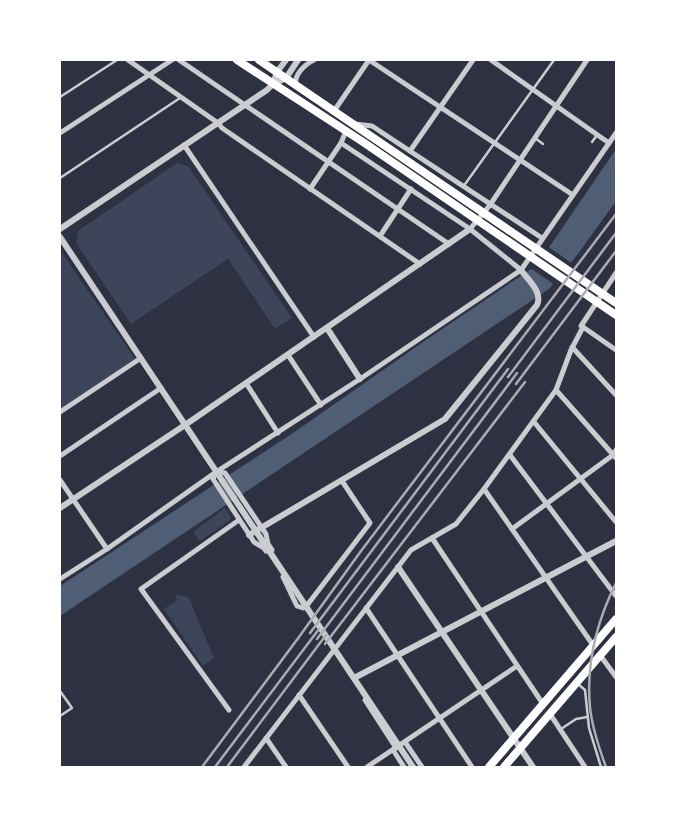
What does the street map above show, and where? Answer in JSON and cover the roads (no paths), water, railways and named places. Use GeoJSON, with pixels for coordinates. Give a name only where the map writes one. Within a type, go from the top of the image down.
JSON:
{"type":"FeatureCollection","features":[{"type":"Feature","properties":{"kind":"main road"},"geometry":{"type":"LineString","coordinates":[[237,60],[363,142],[616,315]]}},
{"type":"Feature","properties":{"kind":"main road"},"geometry":{"type":"LineString","coordinates":[[259,60],[616,303]]}},
{"type":"Feature","properties":{"kind":"main road"},"geometry":{"type":"LineString","coordinates":[[489,767],[616,619]]}},
{"type":"Feature","properties":{"kind":"main road"},"geometry":{"type":"LineString","coordinates":[[504,767],[616,637]]}},
{"type":"Feature","properties":{"kind":"street"},"geometry":{"type":"LineString","coordinates":[[128,60],[218,122],[222,128],[420,264]]}},
{"type":"Feature","properties":{"kind":"street"},"geometry":{"type":"LineString","coordinates":[[60,133],[172,60]]}},
{"type":"Feature","properties":{"kind":"street"},"geometry":{"type":"LineString","coordinates":[[180,60],[449,244]]}},
{"type":"Feature","properties":{"kind":"street"},"geometry":{"type":"LineString","coordinates":[[273,84],[277,72],[286,60]]}},
{"type":"Feature","properties":{"kind":"street"},"geometry":{"type":"LineString","coordinates":[[60,229],[267,90],[273,84],[286,78],[298,60]]}},
{"type":"Feature","properties":{"kind":"street"},"geometry":{"type":"LineString","coordinates":[[296,84],[296,78],[304,66],[314,60]]}},
{"type":"Feature","properties":{"kind":"street"},"geometry":{"type":"LineString","coordinates":[[334,111],[369,60],[572,195]]}},
{"type":"Feature","properties":{"kind":"street"},"geometry":{"type":"LineString","coordinates":[[410,151],[473,60]]}},
{"type":"Feature","properties":{"kind":"street"},"geometry":{"type":"LineString","coordinates":[[491,60],[608,143]]}},
{"type":"Feature","properties":{"kind":"street"},"geometry":{"type":"LineString","coordinates":[[60,508],[288,355],[470,229],[490,205],[587,60]]}},
{"type":"Feature","properties":{"kind":"street"},"geometry":{"type":"LineString","coordinates":[[354,124],[372,126],[542,238]]}},
{"type":"Feature","properties":{"kind":"street"},"geometry":{"type":"LineString","coordinates":[[310,189],[342,143],[346,131]]}},
{"type":"Feature","properties":{"kind":"street"},"geometry":{"type":"LineString","coordinates":[[60,579],[107,549],[216,472],[321,405],[521,270],[616,133]]}},
{"type":"Feature","properties":{"kind":"street"},"geometry":{"type":"LineString","coordinates":[[249,535],[445,419],[540,299],[539,294],[521,270],[470,229],[342,143]]}},
{"type":"Feature","properties":{"kind":"street"},"geometry":{"type":"LineString","coordinates":[[184,145],[314,337]]}},
{"type":"Feature","properties":{"kind":"street"},"geometry":{"type":"LineString","coordinates":[[380,236],[411,188]]}},
{"type":"Feature","properties":{"kind":"street"},"geometry":{"type":"LineString","coordinates":[[60,237],[216,472],[223,476],[242,498],[266,535],[268,544],[308,604]]}},
{"type":"Feature","properties":{"kind":"street"},"geometry":{"type":"LineString","coordinates":[[244,767],[411,550],[456,524],[510,455],[556,390],[572,347],[583,327],[581,326],[616,274]]}},
{"type":"Feature","properties":{"kind":"street"},"geometry":{"type":"LineString","coordinates":[[583,327],[616,350]]}},
{"type":"Feature","properties":{"kind":"street"},"geometry":{"type":"LineString","coordinates":[[327,328],[360,379]]}},
{"type":"Feature","properties":{"kind":"street"},"geometry":{"type":"LineString","coordinates":[[572,347],[616,395]]}},
{"type":"Feature","properties":{"kind":"street"},"geometry":{"type":"LineString","coordinates":[[288,355],[321,405]]}},
{"type":"Feature","properties":{"kind":"street"},"geometry":{"type":"LineString","coordinates":[[60,412],[141,358]]}},
{"type":"Feature","properties":{"kind":"street"},"geometry":{"type":"LineString","coordinates":[[246,383],[278,433]]}},
{"type":"Feature","properties":{"kind":"street"},"geometry":{"type":"LineString","coordinates":[[60,456],[161,388]]}},
{"type":"Feature","properties":{"kind":"street"},"geometry":{"type":"LineString","coordinates":[[512,529],[615,454],[556,390]]}},
{"type":"Feature","properties":{"kind":"street"},"geometry":{"type":"LineString","coordinates":[[534,422],[616,522]]}},
{"type":"Feature","properties":{"kind":"street"},"geometry":{"type":"LineString","coordinates":[[510,455],[616,596]]}},
{"type":"Feature","properties":{"kind":"street"},"geometry":{"type":"LineString","coordinates":[[216,472],[213,479],[230,506],[254,542],[264,548],[288,585],[297,606],[302,608],[308,604],[370,523],[342,481]]}},
{"type":"Feature","properties":{"kind":"street"},"geometry":{"type":"LineString","coordinates":[[223,476],[413,767]]}},
{"type":"Feature","properties":{"kind":"street"},"geometry":{"type":"LineString","coordinates":[[60,480],[107,549]]}},
{"type":"Feature","properties":{"kind":"street"},"geometry":{"type":"LineString","coordinates":[[484,489],[593,645]]}},
{"type":"Feature","properties":{"kind":"street"},"geometry":{"type":"LineString","coordinates":[[229,710],[141,590],[239,520]]}},
{"type":"Feature","properties":{"kind":"street"},"geometry":{"type":"LineString","coordinates":[[432,538],[543,704]]}},
{"type":"Feature","properties":{"kind":"street"},"geometry":{"type":"LineString","coordinates":[[353,677],[616,542]]}},
{"type":"Feature","properties":{"kind":"street"},"geometry":{"type":"LineString","coordinates":[[398,567],[534,767]]}},
{"type":"Feature","properties":{"kind":"street"},"geometry":{"type":"LineString","coordinates":[[366,608],[472,767]]}},
{"type":"Feature","properties":{"kind":"street"},"geometry":{"type":"LineString","coordinates":[[334,649],[399,746],[422,767]]}},
{"type":"Feature","properties":{"kind":"street"},"geometry":{"type":"LineString","coordinates":[[600,655],[616,677]]}},
{"type":"Feature","properties":{"kind":"street"},"geometry":{"type":"LineString","coordinates":[[370,766],[517,666]]}},
{"type":"Feature","properties":{"kind":"street"},"geometry":{"type":"LineString","coordinates":[[299,695],[348,767]]}},
{"type":"Feature","properties":{"kind":"street"},"geometry":{"type":"LineString","coordinates":[[550,714],[585,767]]}},
{"type":"Feature","properties":{"kind":"street"},"geometry":{"type":"LineString","coordinates":[[266,738],[286,767]]}},
{"type":"Feature","properties":{"kind":"street"},"geometry":{"type":"LineString","coordinates":[[399,746],[404,767]]}},
{"type":"Feature","properties":{"kind":"lane"},"geometry":{"type":"LineString","coordinates":[[60,97],[117,60]]}},
{"type":"Feature","properties":{"kind":"lane"},"geometry":{"type":"LineString","coordinates":[[464,187],[554,60]]}},
{"type":"Feature","properties":{"kind":"lane"},"geometry":{"type":"LineString","coordinates":[[60,178],[181,97]]}},
{"type":"Feature","properties":{"kind":"lane"},"geometry":{"type":"LineString","coordinates":[[592,142],[597,135]]}},
{"type":"Feature","properties":{"kind":"lane"},"geometry":{"type":"LineString","coordinates":[[535,138],[544,144]]}},
{"type":"Feature","properties":{"kind":"lane"},"geometry":{"type":"LineString","coordinates":[[577,682],[585,690],[587,717],[592,742],[601,767]]}},
{"type":"Feature","properties":{"kind":"lane"},"geometry":{"type":"LineString","coordinates":[[60,692],[72,708],[60,716]]}},
{"type":"Feature","properties":{"kind":"lane"},"geometry":{"type":"LineString","coordinates":[[560,730],[576,719],[587,717]]}},
{"type":"Feature","properties":{"kind":"railway"},"geometry":{"type":"LineString","coordinates":[[202,767],[361,551],[616,214]]}},
{"type":"Feature","properties":{"kind":"railway"},"geometry":{"type":"LineString","coordinates":[[508,377],[616,233]]}},
{"type":"Feature","properties":{"kind":"railway"},"geometry":{"type":"LineString","coordinates":[[516,384],[616,251]]}},
{"type":"Feature","properties":{"kind":"railway"},"geometry":{"type":"LineString","coordinates":[[310,633],[508,369]]}},
{"type":"Feature","properties":{"kind":"railway"},"geometry":{"type":"LineString","coordinates":[[317,639],[517,373]]}},
{"type":"Feature","properties":{"kind":"railway"},"geometry":{"type":"LineString","coordinates":[[325,644],[525,382]]}},
{"type":"Feature","properties":{"kind":"railway"},"geometry":{"type":"LineString","coordinates":[[606,767],[596,738],[591,715],[589,691],[594,643],[603,612],[616,583]]}},
{"type":"Feature","properties":{"kind":"railway"},"geometry":{"type":"LineString","coordinates":[[215,767],[319,629]]}},
{"type":"Feature","properties":{"kind":"railway"},"geometry":{"type":"LineString","coordinates":[[227,767],[326,635]]}}]}
